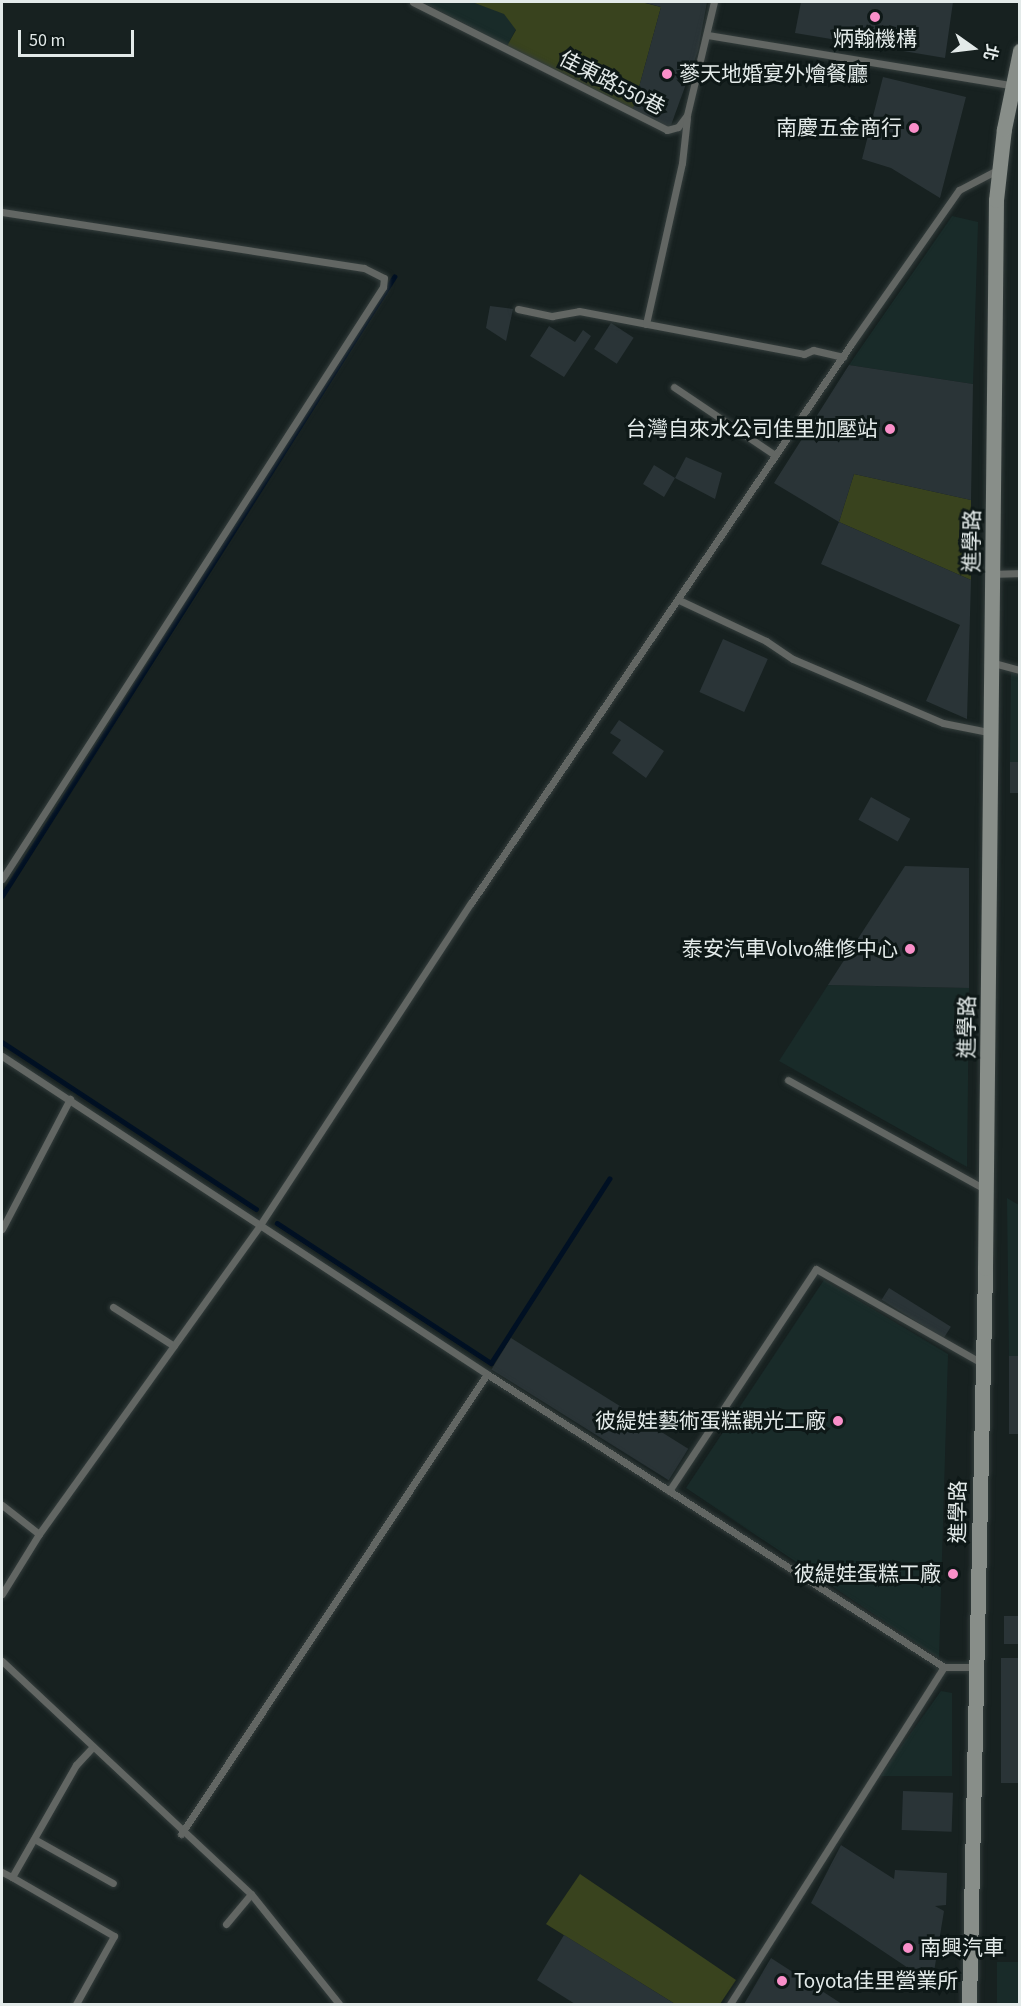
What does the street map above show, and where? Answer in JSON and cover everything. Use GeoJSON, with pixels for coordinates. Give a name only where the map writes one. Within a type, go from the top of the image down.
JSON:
{"type":"FeatureCollection","features":[{"type":"Feature","properties":{"kind":"main road","name":"進學路"},"geometry":{"type":"LineString","coordinates":[[969,2004],[983,1364],[988,662],[994,574],[999,169],[1011,85],[1020,51]]}},
{"type":"Feature","properties":{"kind":"lane","name":"佳東路550巷"},"geometry":{"type":"LineString","coordinates":[[413,2],[668,130],[678,127],[687,116],[714,2]]}},
{"type":"Feature","properties":{"kind":"lane"},"geometry":{"type":"LineString","coordinates":[[708,35],[1011,85]]}},
{"type":"Feature","properties":{"kind":"lane"},"geometry":{"type":"LineString","coordinates":[[646,324],[682,163],[687,116]]}},
{"type":"Feature","properties":{"kind":"lane"},"geometry":{"type":"LineString","coordinates":[[2,1594],[39,1534],[260,1225],[471,903],[679,600],[775,455],[959,190],[999,169]]}},
{"type":"Feature","properties":{"kind":"lane"},"geometry":{"type":"LineString","coordinates":[[2,212],[364,268],[384,278],[383,287],[2,879]]}},
{"type":"Feature","properties":{"kind":"lane"},"geometry":{"type":"LineString","coordinates":[[518,309],[552,316],[579,311],[804,354],[813,350],[843,357]]}},
{"type":"Feature","properties":{"kind":"lane"},"geometry":{"type":"LineString","coordinates":[[674,387],[775,455]]}},
{"type":"Feature","properties":{"kind":"lane"},"geometry":{"type":"LineString","coordinates":[[994,574],[1020,573]]}},
{"type":"Feature","properties":{"kind":"lane"},"geometry":{"type":"LineString","coordinates":[[679,600],[766,641],[793,659],[944,723],[988,732]]}},
{"type":"Feature","properties":{"kind":"lane"},"geometry":{"type":"LineString","coordinates":[[988,662],[1020,670]]}},
{"type":"Feature","properties":{"kind":"lane"},"geometry":{"type":"LineString","coordinates":[[2,1056],[487,1374],[944,1666],[976,1667]]}},
{"type":"Feature","properties":{"kind":"lane"},"geometry":{"type":"LineString","coordinates":[[788,1080],[985,1189]]}},
{"type":"Feature","properties":{"kind":"lane"},"geometry":{"type":"LineString","coordinates":[[2,1229],[70,1099]]}},
{"type":"Feature","properties":{"kind":"lane"},"geometry":{"type":"LineString","coordinates":[[669,1491],[816,1269],[983,1364]]}},
{"type":"Feature","properties":{"kind":"lane"},"geometry":{"type":"LineString","coordinates":[[113,1307],[174,1346]]}},
{"type":"Feature","properties":{"kind":"lane"},"geometry":{"type":"LineString","coordinates":[[181,1834],[487,1374]]}},
{"type":"Feature","properties":{"kind":"lane"},"geometry":{"type":"LineString","coordinates":[[2,1505],[39,1534]]}},
{"type":"Feature","properties":{"kind":"lane"},"geometry":{"type":"LineString","coordinates":[[2,1661],[181,1834],[250,1894],[339,2004]]}},
{"type":"Feature","properties":{"kind":"lane"},"geometry":{"type":"LineString","coordinates":[[730,2004],[944,1666]]}},
{"type":"Feature","properties":{"kind":"lane"},"geometry":{"type":"LineString","coordinates":[[12,1877],[36,1840],[76,1766],[92,1748]]}},
{"type":"Feature","properties":{"kind":"lane"},"geometry":{"type":"LineString","coordinates":[[36,1840],[113,1883]]}},
{"type":"Feature","properties":{"kind":"lane"},"geometry":{"type":"LineString","coordinates":[[2,1872],[114,1936],[76,2004]]}},
{"type":"Feature","properties":{"kind":"lane"},"geometry":{"type":"LineString","coordinates":[[226,1924],[250,1894]]}},
{"type":"Feature","properties":{"kind":"shaded area"},"geometry":{"type":"Polygon","coordinates":[[[422,2],[472,2],[504,13],[516,29],[507,46],[422,2]]]}},
{"type":"Feature","properties":{"kind":"shaded area"},"geometry":{"type":"Polygon","coordinates":[[[952,216],[978,222],[973,384],[849,365],[952,216]]]}},
{"type":"Feature","properties":{"kind":"shaded area"},"geometry":{"type":"Polygon","coordinates":[[[1011,672],[1019,673],[1020,762],[1010,762],[1011,672]]]}},
{"type":"Feature","properties":{"kind":"shaded area"},"geometry":{"type":"Polygon","coordinates":[[[828,985],[969,988],[967,1167],[779,1061],[828,985]]]}},
{"type":"Feature","properties":{"kind":"shaded area"},"geometry":{"type":"Polygon","coordinates":[[[1007,1198],[1019,1205],[1019,1356],[1009,1357],[1007,1198]]]}},
{"type":"Feature","properties":{"kind":"shaded area","name":"彼緹娃藝術蛋糕觀光工廠"},"geometry":{"type":"Polygon","coordinates":[[[824,1280],[948,1354],[939,1658],[686,1488],[824,1280]]]}},
{"type":"Feature","properties":{"kind":"shaded area"},"geometry":{"type":"Polygon","coordinates":[[[941,1691],[952,1693],[952,1776],[880,1776],[941,1691]]]}},
{"type":"Feature","properties":{"kind":"shaded area"},"geometry":{"type":"Polygon","coordinates":[[[997,1962],[1019,1962],[1019,2004],[997,2004],[997,1962]]]}},
{"type":"Feature","properties":{"kind":"green space"},"geometry":{"type":"Polygon","coordinates":[[[472,2],[641,2],[661,7],[633,109],[507,46],[516,30],[504,14],[472,2]]]}},
{"type":"Feature","properties":{"kind":"green space"},"geometry":{"type":"Polygon","coordinates":[[[854,474],[971,500],[971,580],[839,522],[854,474]]]}},
{"type":"Feature","properties":{"kind":"green space"},"geometry":{"type":"Polygon","coordinates":[[[580,1874],[736,1980],[720,2004],[675,2004],[546,1924],[580,1874]]]}},
{"type":"Feature","properties":{"kind":"building","name":"蔘天地婚宴外燴餐廳"},"geometry":{"type":"Polygon","coordinates":[[[643,2],[707,2],[698,51],[670,128],[633,109],[661,7],[643,2]]]}},
{"type":"Feature","properties":{"kind":"building","name":"炳翰機構"},"geometry":{"type":"Polygon","coordinates":[[[801,2],[953,2],[945,58],[795,33],[801,2]]]}},
{"type":"Feature","properties":{"kind":"building","name":"南慶五金商行"},"geometry":{"type":"Polygon","coordinates":[[[883,77],[966,97],[940,198],[891,168],[862,159],[883,77]]]}},
{"type":"Feature","properties":{"kind":"building"},"geometry":{"type":"Polygon","coordinates":[[[490,306],[513,309],[506,341],[486,328],[490,306]]]}},
{"type":"Feature","properties":{"kind":"building"},"geometry":{"type":"Polygon","coordinates":[[[611,323],[634,338],[617,364],[594,349],[611,323]]]}},
{"type":"Feature","properties":{"kind":"building"},"geometry":{"type":"Polygon","coordinates":[[[549,326],[575,342],[583,330],[591,336],[564,377],[530,356],[549,326]]]}},
{"type":"Feature","properties":{"kind":"building","name":"台灣自來水公司佳里加壓站"},"geometry":{"type":"Polygon","coordinates":[[[849,365],[973,384],[971,500],[854,474],[839,522],[774,483],[849,365]]]}},
{"type":"Feature","properties":{"kind":"building"},"geometry":{"type":"Polygon","coordinates":[[[686,457],[722,473],[715,499],[675,478],[686,457]]]}},
{"type":"Feature","properties":{"kind":"building"},"geometry":{"type":"Polygon","coordinates":[[[654,465],[675,478],[664,497],[643,484],[654,465]]]}},
{"type":"Feature","properties":{"kind":"building"},"geometry":{"type":"Polygon","coordinates":[[[839,522],[971,580],[967,719],[926,701],[960,625],[821,564],[839,522]]]}},
{"type":"Feature","properties":{"kind":"building"},"geometry":{"type":"Polygon","coordinates":[[[723,639],[768,659],[744,712],[699,692],[723,639]]]}},
{"type":"Feature","properties":{"kind":"building"},"geometry":{"type":"Polygon","coordinates":[[[619,720],[664,751],[646,778],[612,753],[621,740],[610,733],[619,720]]]}},
{"type":"Feature","properties":{"kind":"building"},"geometry":{"type":"Polygon","coordinates":[[[1010,762],[1020,762],[1020,793],[1010,793],[1010,762]]]}},
{"type":"Feature","properties":{"kind":"building"},"geometry":{"type":"Polygon","coordinates":[[[871,797],[910,819],[898,842],[858,820],[871,797]]]}},
{"type":"Feature","properties":{"kind":"building","name":"泰安汽車Volvo維修中心"},"geometry":{"type":"Polygon","coordinates":[[[905,866],[969,868],[969,988],[828,985],[905,866]]]}},
{"type":"Feature","properties":{"kind":"building"},"geometry":{"type":"Polygon","coordinates":[[[889,1288],[951,1327],[943,1339],[882,1300],[889,1288]]]}},
{"type":"Feature","properties":{"kind":"building"},"geometry":{"type":"Polygon","coordinates":[[[511,1338],[688,1449],[669,1480],[491,1369],[511,1338]]]}},
{"type":"Feature","properties":{"kind":"building"},"geometry":{"type":"Polygon","coordinates":[[[1009,1356],[1020,1356],[1020,1434],[1009,1434],[1009,1356]]]}},
{"type":"Feature","properties":{"kind":"building"},"geometry":{"type":"Polygon","coordinates":[[[1004,1616],[1020,1616],[1020,1644],[1004,1644],[1004,1616]]]}},
{"type":"Feature","properties":{"kind":"building"},"geometry":{"type":"Polygon","coordinates":[[[1001,1658],[1020,1658],[1020,1783],[1001,1783],[1001,1658]]]}},
{"type":"Feature","properties":{"kind":"building"},"geometry":{"type":"Polygon","coordinates":[[[903,1791],[953,1793],[952,1832],[902,1830],[903,1791]]]}},
{"type":"Feature","properties":{"kind":"building","name":"南興汽車"},"geometry":{"type":"Polygon","coordinates":[[[841,1845],[894,1879],[895,1870],[947,1873],[946,1905],[935,1906],[944,1911],[932,1984],[811,1903],[841,1845]]]}},
{"type":"Feature","properties":{"kind":"building"},"geometry":{"type":"Polygon","coordinates":[[[564,1935],[675,2004],[575,2004],[537,1980],[564,1935]]]}},
{"type":"Feature","properties":{"kind":"building","name":"Toyota佳里營業所"},"geometry":{"type":"Polygon","coordinates":[[[771,1958],[842,2004],[744,2004],[771,1958]]]}},
{"type":"Feature","properties":{"kind":"waterway"},"geometry":{"type":"LineString","coordinates":[[2,896],[394,277]]}},
{"type":"Feature","properties":{"kind":"waterway"},"geometry":{"type":"LineString","coordinates":[[2,1042],[256,1209]]}},
{"type":"Feature","properties":{"kind":"waterway"},"geometry":{"type":"LineString","coordinates":[[277,1223],[491,1363],[609,1179]]}},
{"type":"Feature","properties":{"kind":"place","name":"炳翰機構"},"geometry":{"type":"Point","coordinates":[875,17]}},
{"type":"Feature","properties":{"kind":"place","name":"蔘天地婚宴外燴餐廳"},"geometry":{"type":"Point","coordinates":[667,74]}},
{"type":"Feature","properties":{"kind":"place","name":"南慶五金商行"},"geometry":{"type":"Point","coordinates":[914,128]}},
{"type":"Feature","properties":{"kind":"place","name":"台灣自來水公司佳里加壓站"},"geometry":{"type":"Point","coordinates":[890,429]}},
{"type":"Feature","properties":{"kind":"place","name":"泰安汽車Volvo維修中心"},"geometry":{"type":"Point","coordinates":[910,949]}},
{"type":"Feature","properties":{"kind":"place","name":"彼緹娃藝術蛋糕觀光工廠"},"geometry":{"type":"Point","coordinates":[838,1421]}},
{"type":"Feature","properties":{"kind":"place","name":"彼緹娃蛋糕工廠"},"geometry":{"type":"Point","coordinates":[953,1574]}},
{"type":"Feature","properties":{"kind":"place","name":"南興汽車"},"geometry":{"type":"Point","coordinates":[908,1948]}},
{"type":"Feature","properties":{"kind":"place","name":"Toyota佳里營業所"},"geometry":{"type":"Point","coordinates":[782,1981]}}]}
